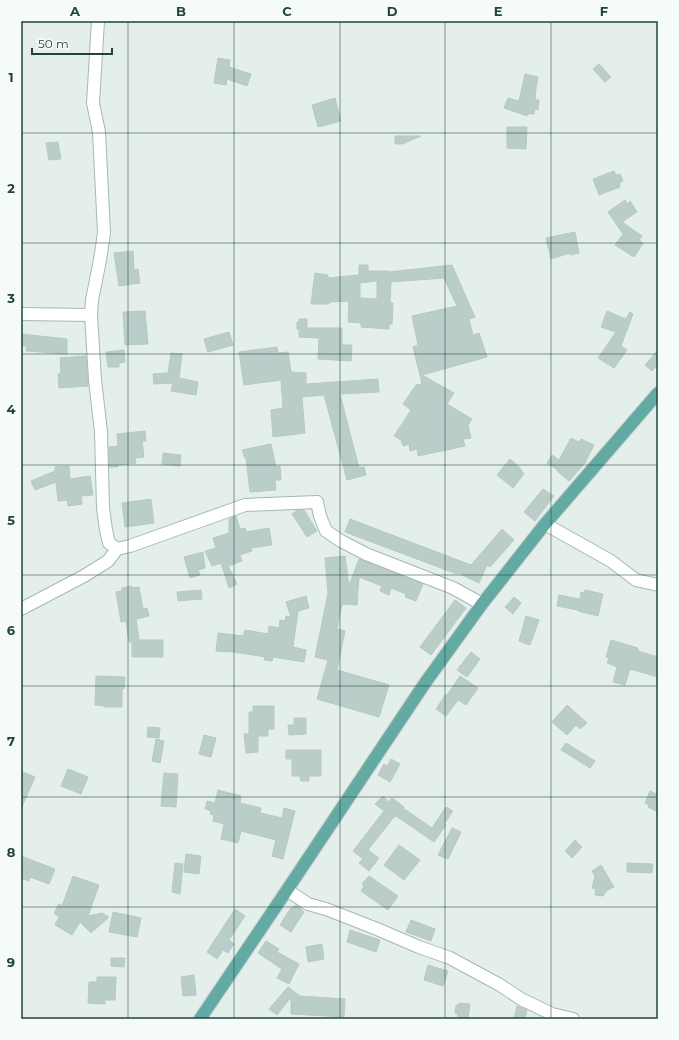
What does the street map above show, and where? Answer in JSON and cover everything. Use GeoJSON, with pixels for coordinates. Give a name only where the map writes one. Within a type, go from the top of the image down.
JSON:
{"type":"FeatureCollection","features":[{"type":"Feature","properties":{"kind":"main road"},"geometry":{"type":"LineString","coordinates":[[200,1019],[425,683],[482,604],[545,524],[658,393]]}},
{"type":"Feature","properties":{"kind":"street"},"geometry":{"type":"LineString","coordinates":[[98,21],[93,103],[99,132],[104,232],[92,300],[91,315],[95,380],[101,432],[103,508],[109,543],[117,549]]}},
{"type":"Feature","properties":{"kind":"street"},"geometry":{"type":"LineString","coordinates":[[21,314],[91,315]]}},
{"type":"Feature","properties":{"kind":"street"},"geometry":{"type":"LineString","coordinates":[[21,609],[84,576],[108,561],[117,549],[130,546],[245,505],[317,502],[320,516],[326,531],[341,541],[366,554],[453,588],[482,604]]}},
{"type":"Feature","properties":{"kind":"street"},"geometry":{"type":"LineString","coordinates":[[545,524],[611,561],[636,580],[658,585]]}},
{"type":"Feature","properties":{"kind":"street"},"geometry":{"type":"LineString","coordinates":[[287,890],[308,904],[333,912],[450,958],[521,999],[552,1014],[573,1019]]}},
{"type":"Feature","properties":{"kind":"building"},"geometry":{"type":"Polygon","coordinates":[[[218,58],[230,60],[229,67],[251,74],[247,86],[227,79],[226,85],[214,83],[218,58]]]}},
{"type":"Feature","properties":{"kind":"building"},"geometry":{"type":"Polygon","coordinates":[[[599,64],[611,77],[605,82],[593,69],[599,64]]]}},
{"type":"Feature","properties":{"kind":"building"},"geometry":{"type":"Polygon","coordinates":[[[525,74],[538,77],[535,100],[539,100],[538,110],[535,109],[534,114],[527,114],[527,116],[504,108],[508,98],[519,101],[525,74]]]}},
{"type":"Feature","properties":{"kind":"building"},"geometry":{"type":"Polygon","coordinates":[[[335,98],[341,121],[318,127],[312,105],[335,98]]]}},
{"type":"Feature","properties":{"kind":"building"},"geometry":{"type":"Polygon","coordinates":[[[507,127],[527,127],[526,149],[507,148],[507,127]]]}},
{"type":"Feature","properties":{"kind":"building"},"geometry":{"type":"Polygon","coordinates":[[[395,136],[421,136],[402,144],[395,144],[395,136]]]}},
{"type":"Feature","properties":{"kind":"building"},"geometry":{"type":"Polygon","coordinates":[[[58,142],[61,159],[49,160],[46,143],[58,142]]]}},
{"type":"Feature","properties":{"kind":"building"},"geometry":{"type":"Polygon","coordinates":[[[614,171],[616,175],[620,174],[623,181],[619,183],[620,187],[599,195],[593,179],[614,171]]]}},
{"type":"Feature","properties":{"kind":"building"},"geometry":{"type":"Polygon","coordinates":[[[625,200],[627,204],[630,201],[637,212],[622,222],[642,236],[639,240],[643,243],[634,257],[615,245],[623,234],[608,212],[625,200]]]}},
{"type":"Feature","properties":{"kind":"building"},"geometry":{"type":"Polygon","coordinates":[[[575,232],[579,253],[570,255],[570,253],[551,259],[546,238],[575,232]]]}},
{"type":"Feature","properties":{"kind":"building"},"geometry":{"type":"Polygon","coordinates":[[[133,251],[134,270],[138,269],[140,283],[119,286],[114,253],[133,251]]]}},
{"type":"Feature","properties":{"kind":"building"},"geometry":{"type":"Polygon","coordinates":[[[359,265],[368,265],[368,271],[389,272],[452,265],[475,317],[469,319],[473,335],[479,333],[487,357],[422,375],[454,393],[447,404],[472,419],[468,425],[471,438],[463,439],[465,446],[418,456],[417,449],[410,451],[409,444],[403,446],[401,440],[394,436],[411,410],[403,404],[416,385],[422,384],[413,347],[418,345],[412,316],[457,306],[444,278],[391,282],[390,303],[393,303],[392,324],[389,324],[389,329],[361,327],[361,323],[348,322],[349,301],[329,302],[329,304],[311,304],[315,273],[328,275],[328,278],[359,275],[359,265]],[[377,281],[360,283],[360,298],[377,299],[377,281]]]}},
{"type":"Feature","properties":{"kind":"building"},"geometry":{"type":"Polygon","coordinates":[[[145,311],[148,344],[125,345],[123,312],[145,311]]]}},
{"type":"Feature","properties":{"kind":"building"},"geometry":{"type":"Polygon","coordinates":[[[607,311],[626,319],[630,312],[633,314],[621,346],[627,350],[614,368],[598,358],[616,332],[601,327],[607,311]]]}},
{"type":"Feature","properties":{"kind":"building"},"geometry":{"type":"Polygon","coordinates":[[[299,319],[307,319],[307,328],[342,328],[342,345],[352,345],[351,361],[318,359],[319,338],[299,337],[297,322],[299,322],[299,319]]]}},
{"type":"Feature","properties":{"kind":"building"},"geometry":{"type":"Polygon","coordinates":[[[229,332],[233,345],[208,352],[204,339],[229,332]]]}},
{"type":"Feature","properties":{"kind":"building"},"geometry":{"type":"Polygon","coordinates":[[[21,334],[67,339],[67,354],[26,351],[26,346],[21,346],[21,334]]]}},
{"type":"Feature","properties":{"kind":"building"},"geometry":{"type":"Polygon","coordinates":[[[277,347],[278,353],[288,352],[291,372],[306,373],[306,384],[378,379],[379,392],[340,394],[359,468],[364,467],[366,475],[347,480],[324,395],[302,397],[305,433],[273,437],[271,410],[283,408],[281,380],[244,385],[239,352],[277,347]]]}},
{"type":"Feature","properties":{"kind":"building"},"geometry":{"type":"Polygon","coordinates":[[[124,350],[125,362],[119,363],[119,367],[108,367],[106,352],[124,350]]]}},
{"type":"Feature","properties":{"kind":"building"},"geometry":{"type":"Polygon","coordinates":[[[658,350],[658,365],[652,371],[645,365],[658,350]]]}},
{"type":"Feature","properties":{"kind":"building"},"geometry":{"type":"Polygon","coordinates":[[[171,353],[182,354],[179,378],[198,382],[196,395],[171,391],[173,383],[154,384],[153,374],[168,373],[171,353]]]}},
{"type":"Feature","properties":{"kind":"building"},"geometry":{"type":"Polygon","coordinates":[[[86,356],[88,386],[59,388],[58,374],[61,374],[60,358],[86,356]]]}},
{"type":"Feature","properties":{"kind":"building"},"geometry":{"type":"Polygon","coordinates":[[[145,431],[146,441],[142,441],[144,457],[135,458],[136,463],[118,465],[118,467],[109,467],[109,447],[118,446],[117,434],[145,431]]]}},
{"type":"Feature","properties":{"kind":"building"},"geometry":{"type":"Polygon","coordinates":[[[571,438],[579,442],[581,439],[594,445],[585,463],[569,481],[557,471],[558,470],[547,463],[552,455],[559,460],[571,438]]]}},
{"type":"Feature","properties":{"kind":"building"},"geometry":{"type":"Polygon","coordinates":[[[271,444],[276,467],[280,466],[281,480],[275,480],[276,490],[250,492],[246,458],[242,450],[271,444]]]}},
{"type":"Feature","properties":{"kind":"building"},"geometry":{"type":"Polygon","coordinates":[[[163,453],[181,455],[180,466],[162,464],[163,453]]]}},
{"type":"Feature","properties":{"kind":"building"},"geometry":{"type":"Polygon","coordinates":[[[510,459],[524,474],[513,488],[497,475],[510,459]]]}},
{"type":"Feature","properties":{"kind":"building"},"geometry":{"type":"Polygon","coordinates":[[[69,466],[70,479],[90,476],[93,495],[81,496],[82,504],[68,506],[67,500],[58,501],[56,482],[35,490],[31,481],[55,471],[55,467],[69,466]]]}},
{"type":"Feature","properties":{"kind":"building"},"geometry":{"type":"Polygon","coordinates":[[[543,489],[554,496],[535,521],[524,512],[543,489]]]}},
{"type":"Feature","properties":{"kind":"building"},"geometry":{"type":"Polygon","coordinates":[[[151,499],[154,523],[125,527],[122,503],[151,499]]]}},
{"type":"Feature","properties":{"kind":"building"},"geometry":{"type":"Polygon","coordinates":[[[297,510],[304,510],[317,531],[307,537],[292,514],[297,510]]]}},
{"type":"Feature","properties":{"kind":"building"},"geometry":{"type":"Polygon","coordinates":[[[236,516],[240,529],[245,528],[246,532],[269,528],[272,545],[251,548],[252,551],[240,555],[242,561],[228,566],[237,584],[229,588],[221,563],[212,566],[205,551],[216,548],[213,538],[229,533],[229,519],[236,516]]]}},
{"type":"Feature","properties":{"kind":"building"},"geometry":{"type":"Polygon","coordinates":[[[350,519],[471,565],[502,529],[514,540],[490,567],[487,565],[479,583],[458,573],[457,574],[345,532],[350,519]]]}},
{"type":"Feature","properties":{"kind":"building"},"geometry":{"type":"Polygon","coordinates":[[[203,552],[205,568],[198,570],[200,575],[190,578],[184,557],[203,552]]]}},
{"type":"Feature","properties":{"kind":"building"},"geometry":{"type":"Polygon","coordinates":[[[345,556],[349,586],[359,559],[423,584],[416,601],[405,597],[406,594],[391,588],[389,595],[380,591],[382,586],[359,577],[357,605],[342,604],[337,629],[345,631],[337,670],[389,685],[379,717],[317,699],[328,660],[315,657],[328,593],[325,558],[345,556]]]}},
{"type":"Feature","properties":{"kind":"building"},"geometry":{"type":"Polygon","coordinates":[[[132,586],[132,588],[139,587],[143,609],[147,608],[149,616],[136,619],[139,640],[163,640],[163,657],[132,657],[132,642],[129,642],[126,621],[121,622],[116,592],[122,591],[122,588],[132,586]]]}},
{"type":"Feature","properties":{"kind":"building"},"geometry":{"type":"Polygon","coordinates":[[[201,590],[202,599],[178,601],[177,592],[201,590]]]}},
{"type":"Feature","properties":{"kind":"building"},"geometry":{"type":"Polygon","coordinates":[[[585,590],[603,594],[598,616],[557,606],[559,595],[580,599],[581,592],[584,593],[585,590]]]}},
{"type":"Feature","properties":{"kind":"building"},"geometry":{"type":"Polygon","coordinates":[[[306,596],[309,608],[298,611],[293,647],[306,650],[304,662],[273,657],[272,661],[264,660],[265,657],[228,651],[216,651],[218,633],[243,636],[245,630],[268,634],[269,626],[279,628],[280,620],[285,621],[286,616],[291,617],[286,602],[306,596]]]}},
{"type":"Feature","properties":{"kind":"building"},"geometry":{"type":"Polygon","coordinates":[[[514,597],[521,603],[513,614],[505,607],[514,597]]]}},
{"type":"Feature","properties":{"kind":"building"},"geometry":{"type":"Polygon","coordinates":[[[455,600],[466,608],[431,655],[420,647],[455,600]]]}},
{"type":"Feature","properties":{"kind":"building"},"geometry":{"type":"Polygon","coordinates":[[[526,616],[539,620],[530,645],[519,641],[526,616]]]}},
{"type":"Feature","properties":{"kind":"building"},"geometry":{"type":"Polygon","coordinates":[[[611,640],[638,648],[638,651],[658,657],[658,677],[630,669],[625,685],[613,682],[617,667],[607,663],[609,658],[606,657],[611,640]]]}},
{"type":"Feature","properties":{"kind":"building"},"geometry":{"type":"Polygon","coordinates":[[[471,652],[480,659],[467,677],[457,670],[471,652]]]}},
{"type":"Feature","properties":{"kind":"building"},"geometry":{"type":"Polygon","coordinates":[[[96,676],[125,677],[124,689],[122,689],[122,707],[104,707],[95,705],[96,676]]]}},
{"type":"Feature","properties":{"kind":"building"},"geometry":{"type":"Polygon","coordinates":[[[460,676],[478,688],[466,705],[458,700],[446,716],[436,709],[460,676]]]}},
{"type":"Feature","properties":{"kind":"building"},"geometry":{"type":"Polygon","coordinates":[[[567,705],[587,723],[580,729],[576,725],[567,735],[552,722],[567,705]]]}},
{"type":"Feature","properties":{"kind":"building"},"geometry":{"type":"Polygon","coordinates":[[[253,706],[274,706],[274,729],[268,729],[268,736],[258,736],[258,752],[246,753],[244,734],[249,734],[249,712],[253,712],[253,706]]]}},
{"type":"Feature","properties":{"kind":"building"},"geometry":{"type":"Polygon","coordinates":[[[294,718],[306,718],[306,734],[289,735],[288,725],[294,725],[294,718]]]}},
{"type":"Feature","properties":{"kind":"building"},"geometry":{"type":"Polygon","coordinates":[[[148,727],[160,728],[159,738],[147,737],[148,727]]]}},
{"type":"Feature","properties":{"kind":"building"},"geometry":{"type":"Polygon","coordinates":[[[204,735],[216,738],[211,757],[199,754],[204,735]]]}},
{"type":"Feature","properties":{"kind":"building"},"geometry":{"type":"Polygon","coordinates":[[[156,739],[164,741],[160,763],[152,761],[156,739]]]}},
{"type":"Feature","properties":{"kind":"building"},"geometry":{"type":"Polygon","coordinates":[[[566,743],[595,761],[590,768],[561,750],[566,743]]]}},
{"type":"Feature","properties":{"kind":"building"},"geometry":{"type":"Polygon","coordinates":[[[286,750],[321,750],[321,776],[309,776],[309,781],[301,781],[300,776],[292,776],[292,759],[286,759],[286,750]]]}},
{"type":"Feature","properties":{"kind":"building"},"geometry":{"type":"Polygon","coordinates":[[[391,759],[400,764],[390,782],[378,775],[384,764],[387,766],[391,759]]]}},
{"type":"Feature","properties":{"kind":"building"},"geometry":{"type":"Polygon","coordinates":[[[68,769],[88,777],[81,794],[61,786],[68,769]]]}},
{"type":"Feature","properties":{"kind":"building"},"geometry":{"type":"Polygon","coordinates":[[[21,771],[35,777],[21,809],[21,771]]]}},
{"type":"Feature","properties":{"kind":"building"},"geometry":{"type":"Polygon","coordinates":[[[164,773],[178,774],[176,807],[161,806],[164,773]]]}},
{"type":"Feature","properties":{"kind":"building"},"geometry":{"type":"Polygon","coordinates":[[[218,790],[241,796],[240,803],[261,808],[260,813],[282,818],[284,808],[295,811],[283,859],[272,856],[276,840],[241,831],[238,843],[221,839],[224,824],[213,821],[214,815],[210,814],[211,811],[205,809],[207,801],[215,803],[218,790]]]}},
{"type":"Feature","properties":{"kind":"building"},"geometry":{"type":"Polygon","coordinates":[[[650,791],[658,795],[658,812],[648,807],[649,805],[645,803],[650,791]]]}},
{"type":"Feature","properties":{"kind":"building"},"geometry":{"type":"Polygon","coordinates":[[[383,796],[389,802],[392,798],[404,807],[403,808],[432,828],[446,807],[453,811],[444,824],[446,825],[434,842],[396,816],[394,817],[368,850],[379,858],[369,871],[359,863],[363,859],[353,851],[384,811],[375,804],[383,796]]]}},
{"type":"Feature","properties":{"kind":"building"},"geometry":{"type":"Polygon","coordinates":[[[452,828],[461,832],[448,859],[438,855],[452,828]]]}},
{"type":"Feature","properties":{"kind":"building"},"geometry":{"type":"Polygon","coordinates":[[[575,840],[582,847],[572,858],[565,851],[575,840]]]}},
{"type":"Feature","properties":{"kind":"building"},"geometry":{"type":"Polygon","coordinates":[[[399,845],[420,860],[404,880],[384,865],[399,845]]]}},
{"type":"Feature","properties":{"kind":"building"},"geometry":{"type":"Polygon","coordinates":[[[186,854],[201,856],[199,874],[184,872],[186,854]]]}},
{"type":"Feature","properties":{"kind":"building"},"geometry":{"type":"Polygon","coordinates":[[[21,856],[55,869],[49,884],[30,877],[29,881],[21,878],[21,856]]]}},
{"type":"Feature","properties":{"kind":"building"},"geometry":{"type":"Polygon","coordinates":[[[175,863],[183,864],[180,894],[172,892],[175,863]]]}},
{"type":"Feature","properties":{"kind":"building"},"geometry":{"type":"Polygon","coordinates":[[[627,863],[653,864],[652,873],[627,872],[627,863]]]}},
{"type":"Feature","properties":{"kind":"building"},"geometry":{"type":"Polygon","coordinates":[[[601,865],[614,887],[606,891],[603,896],[595,895],[596,889],[592,888],[595,876],[592,871],[601,865]]]}},
{"type":"Feature","properties":{"kind":"building"},"geometry":{"type":"Polygon","coordinates":[[[73,876],[99,885],[88,916],[102,913],[109,917],[91,933],[80,922],[72,935],[55,925],[59,917],[54,913],[59,904],[62,906],[73,876]]]}},
{"type":"Feature","properties":{"kind":"building"},"geometry":{"type":"Polygon","coordinates":[[[369,876],[398,896],[388,910],[361,891],[364,886],[362,884],[369,876]]]}},
{"type":"Feature","properties":{"kind":"building"},"geometry":{"type":"Polygon","coordinates":[[[296,905],[304,912],[291,932],[280,925],[290,909],[296,905]]]}},
{"type":"Feature","properties":{"kind":"building"},"geometry":{"type":"Polygon","coordinates":[[[235,909],[245,916],[229,940],[234,944],[228,953],[223,950],[217,959],[207,952],[235,909]]]}},
{"type":"Feature","properties":{"kind":"building"},"geometry":{"type":"Polygon","coordinates":[[[113,912],[141,918],[137,937],[109,932],[113,912]]]}},
{"type":"Feature","properties":{"kind":"building"},"geometry":{"type":"Polygon","coordinates":[[[411,920],[435,929],[431,941],[406,932],[411,920]]]}},
{"type":"Feature","properties":{"kind":"building"},"geometry":{"type":"Polygon","coordinates":[[[350,930],[380,940],[376,952],[347,942],[350,930]]]}},
{"type":"Feature","properties":{"kind":"building"},"geometry":{"type":"Polygon","coordinates":[[[266,941],[279,949],[277,952],[299,964],[289,984],[277,978],[282,969],[258,953],[266,941]]]}},
{"type":"Feature","properties":{"kind":"building"},"geometry":{"type":"Polygon","coordinates":[[[322,944],[324,959],[308,962],[306,947],[322,944]]]}},
{"type":"Feature","properties":{"kind":"building"},"geometry":{"type":"Polygon","coordinates":[[[111,958],[125,958],[124,967],[111,966],[111,958]]]}},
{"type":"Feature","properties":{"kind":"building"},"geometry":{"type":"Polygon","coordinates":[[[428,965],[448,971],[443,986],[424,980],[428,965]]]}},
{"type":"Feature","properties":{"kind":"building"},"geometry":{"type":"Polygon","coordinates":[[[194,975],[196,995],[183,996],[181,977],[194,975]]]}},
{"type":"Feature","properties":{"kind":"building"},"geometry":{"type":"Polygon","coordinates":[[[97,977],[116,977],[115,1000],[105,1000],[105,1004],[88,1003],[89,982],[97,982],[97,977]]]}},
{"type":"Feature","properties":{"kind":"building"},"geometry":{"type":"Polygon","coordinates":[[[288,987],[300,996],[345,999],[344,1017],[291,1014],[291,997],[277,1015],[269,1009],[288,987]]]}},
{"type":"Feature","properties":{"kind":"building"},"geometry":{"type":"Polygon","coordinates":[[[459,1003],[470,1004],[468,1019],[457,1019],[458,1014],[455,1013],[456,1005],[459,1005],[459,1003]]]}},
{"type":"Feature","properties":{"kind":"building"},"geometry":{"type":"Polygon","coordinates":[[[517,1006],[527,1010],[525,1019],[514,1018],[517,1006]]]}}]}
